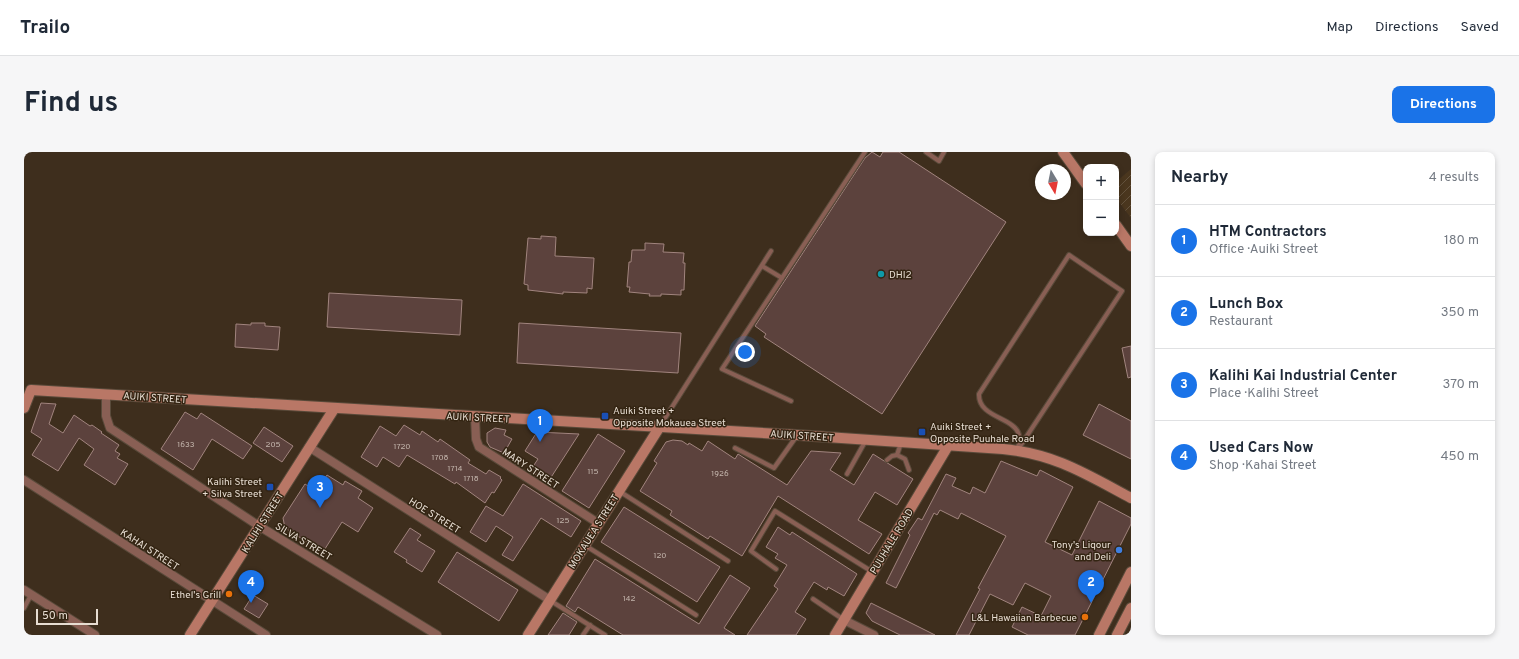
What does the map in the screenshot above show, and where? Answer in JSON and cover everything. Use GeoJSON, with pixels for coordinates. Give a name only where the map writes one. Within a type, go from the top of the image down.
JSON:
{"type":"FeatureCollection","features":[{"type":"Feature","properties":{"kind":"street"},"geometry":{"type":"LineString","coordinates":[[1063,152],[1083,180]]}},
{"type":"Feature","properties":{"kind":"street"},"geometry":{"type":"LineString","coordinates":[[1119,229],[1131,246]]}},
{"type":"Feature","properties":{"kind":"street"},"geometry":{"type":"LineString","coordinates":[[24,408],[27,389]]}},
{"type":"Feature","properties":{"kind":"street","name":"AUIKI STREET"},"geometry":{"type":"LineString","coordinates":[[27,389],[334,409],[797,435],[1017,451],[1036,454],[1068,464],[1131,498]]}},
{"type":"Feature","properties":{"kind":"street","name":"SILVA STREET"},"geometry":{"type":"LineString","coordinates":[[106,394],[106,416],[110,428],[259,526],[437,635]]}},
{"type":"Feature","properties":{"kind":"street","name":"KALIHI STREET"},"geometry":{"type":"LineString","coordinates":[[190,635],[334,409]]}},
{"type":"Feature","properties":{"kind":"street","name":"MARY STREET"},"geometry":{"type":"LineString","coordinates":[[475,417],[476,439],[479,447],[598,523]]}},
{"type":"Feature","properties":{"kind":"street","name":"MOKAUEA STREET"},"geometry":{"type":"LineString","coordinates":[[531,634],[584,544],[659,428]]}},
{"type":"Feature","properties":{"kind":"street","name":"PUUHALE ROAD"},"geometry":{"type":"LineString","coordinates":[[835,635],[948,446]]}},
{"type":"Feature","properties":{"kind":"street","name":"HOE STREET"},"geometry":{"type":"LineString","coordinates":[[309,447],[550,600]]}},
{"type":"Feature","properties":{"kind":"street","name":"KAHAI STREET"},"geometry":{"type":"LineString","coordinates":[[24,480],[266,635]]}},
{"type":"Feature","properties":{"kind":"street"},"geometry":{"type":"LineString","coordinates":[[1099,635],[1131,572]]}},
{"type":"Feature","properties":{"kind":"street"},"geometry":{"type":"LineString","coordinates":[[24,590],[95,635]]}},
{"type":"Feature","properties":{"kind":"street"},"geometry":{"type":"LineString","coordinates":[[1112,609],[1129,612],[1117,635]]}},
{"type":"Feature","properties":{"kind":"street"},"geometry":{"type":"LineString","coordinates":[[844,620],[874,635]]}},
{"type":"Feature","properties":{"kind":"lane"},"geometry":{"type":"LineString","coordinates":[[791,401],[722,369],[865,152]]}},
{"type":"Feature","properties":{"kind":"lane"},"geometry":{"type":"LineString","coordinates":[[926,152],[939,161],[944,152]]}},
{"type":"Feature","properties":{"kind":"lane"},"geometry":{"type":"LineString","coordinates":[[659,428],[771,251]]}},
{"type":"Feature","properties":{"kind":"lane"},"geometry":{"type":"LineString","coordinates":[[1069,255],[1122,291],[1017,451],[1020,439],[1016,429],[982,407],[978,401],[978,394],[1069,255]]}},
{"type":"Feature","properties":{"kind":"lane"},"geometry":{"type":"LineString","coordinates":[[762,266],[782,278]]}},
{"type":"Feature","properties":{"kind":"lane"},"geometry":{"type":"LineString","coordinates":[[735,448],[774,468],[797,435]]}},
{"type":"Feature","properties":{"kind":"lane"},"geometry":{"type":"LineString","coordinates":[[847,474],[867,440]]}},
{"type":"Feature","properties":{"kind":"lane"},"geometry":{"type":"LineString","coordinates":[[897,455],[902,443]]}},
{"type":"Feature","properties":{"kind":"lane"},"geometry":{"type":"LineString","coordinates":[[887,460],[892,456],[897,455],[906,459],[909,470]]}},
{"type":"Feature","properties":{"kind":"lane"},"geometry":{"type":"LineString","coordinates":[[619,490],[728,561]]}},
{"type":"Feature","properties":{"kind":"lane"},"geometry":{"type":"LineString","coordinates":[[776,569],[751,551],[775,511],[872,572]]}},
{"type":"Feature","properties":{"kind":"lane"},"geometry":{"type":"LineString","coordinates":[[584,544],[696,615]]}},
{"type":"Feature","properties":{"kind":"lane"},"geometry":{"type":"LineString","coordinates":[[24,608],[32,595]]}},
{"type":"Feature","properties":{"kind":"lane"},"geometry":{"type":"LineString","coordinates":[[813,598],[844,620]]}},
{"type":"Feature","properties":{"kind":"lane"},"geometry":{"type":"LineString","coordinates":[[550,600],[605,635]]}},
{"type":"Feature","properties":{"kind":"lane"},"geometry":{"type":"LineString","coordinates":[[583,635],[590,625]]}},
{"type":"Feature","properties":{"kind":"shaded area"},"geometry":{"type":"Polygon","coordinates":[[[1131,169],[1131,218],[1119,202],[1119,179],[1131,169]]]}},
{"type":"Feature","properties":{"kind":"building","name":"DHI2"},"geometry":{"type":"Polygon","coordinates":[[[872,152],[880,157],[883,152],[899,152],[1006,222],[882,414],[764,337],[766,334],[755,326],[865,158],[872,152]]]}},
{"type":"Feature","properties":{"kind":"building"},"geometry":{"type":"Polygon","coordinates":[[[541,236],[556,237],[555,256],[594,258],[592,289],[587,288],[587,293],[563,292],[563,294],[528,290],[528,285],[524,284],[528,238],[541,239],[541,236]]]}},
{"type":"Feature","properties":{"kind":"building"},"geometry":{"type":"Polygon","coordinates":[[[645,243],[664,244],[663,252],[684,253],[684,290],[681,290],[681,295],[661,294],[661,296],[649,296],[650,294],[629,292],[630,287],[627,287],[629,262],[631,262],[632,250],[645,250],[645,243]]]}},
{"type":"Feature","properties":{"kind":"building"},"geometry":{"type":"Polygon","coordinates":[[[329,293],[462,300],[460,335],[327,327],[329,293]]]}},
{"type":"Feature","properties":{"kind":"building"},"geometry":{"type":"Polygon","coordinates":[[[251,323],[265,323],[265,326],[280,327],[278,350],[235,347],[236,324],[251,325],[251,323]]]}},
{"type":"Feature","properties":{"kind":"building"},"geometry":{"type":"Polygon","coordinates":[[[519,323],[681,333],[678,373],[517,363],[519,323]]]}},
{"type":"Feature","properties":{"kind":"building"},"geometry":{"type":"Polygon","coordinates":[[[1131,346],[1131,377],[1128,378],[1122,348],[1131,346]]]}},
{"type":"Feature","properties":{"kind":"building"},"geometry":{"type":"Polygon","coordinates":[[[41,403],[56,404],[49,424],[63,433],[74,415],[90,426],[92,425],[119,445],[115,451],[120,454],[117,458],[128,464],[115,485],[84,465],[94,449],[79,438],[58,471],[32,455],[42,439],[31,432],[41,403]]]}},
{"type":"Feature","properties":{"kind":"building"},"geometry":{"type":"Polygon","coordinates":[[[1099,404],[1131,421],[1131,459],[1083,435],[1099,404]]]}},
{"type":"Feature","properties":{"kind":"building"},"geometry":{"type":"Polygon","coordinates":[[[185,412],[197,419],[201,413],[252,446],[243,459],[212,439],[193,470],[161,449],[185,412]]]}},
{"type":"Feature","properties":{"kind":"building"},"geometry":{"type":"Polygon","coordinates":[[[404,425],[420,435],[422,431],[438,442],[440,439],[470,460],[468,463],[486,474],[489,470],[501,477],[500,478],[502,480],[494,493],[492,492],[485,503],[456,482],[455,484],[407,455],[399,467],[383,457],[377,467],[361,457],[380,426],[396,436],[404,425]]]}},
{"type":"Feature","properties":{"kind":"building"},"geometry":{"type":"Polygon","coordinates":[[[264,427],[293,446],[282,462],[253,443],[264,427]]]}},
{"type":"Feature","properties":{"kind":"building"},"geometry":{"type":"Polygon","coordinates":[[[495,428],[506,430],[504,435],[512,439],[504,453],[490,447],[487,442],[487,433],[495,428]]]}},
{"type":"Feature","properties":{"kind":"building"},"geometry":{"type":"Polygon","coordinates":[[[537,432],[579,434],[548,482],[530,471],[538,459],[525,451],[537,432]]]}},
{"type":"Feature","properties":{"kind":"building"},"geometry":{"type":"Polygon","coordinates":[[[598,434],[625,451],[589,508],[562,491],[598,434]]]}},
{"type":"Feature","properties":{"kind":"building"},"geometry":{"type":"Polygon","coordinates":[[[673,440],[682,441],[688,445],[689,443],[702,451],[708,441],[735,459],[738,454],[787,485],[811,451],[841,453],[830,470],[854,485],[873,454],[913,479],[897,505],[875,492],[858,520],[882,534],[869,554],[778,496],[742,556],[710,536],[708,539],[670,515],[672,511],[640,491],[657,463],[654,461],[666,442],[673,440]]]}},
{"type":"Feature","properties":{"kind":"building"},"geometry":{"type":"Polygon","coordinates":[[[1001,461],[1037,476],[1040,470],[1073,487],[1045,542],[1072,555],[1099,501],[1131,518],[1131,524],[1075,635],[1028,635],[1012,627],[1022,607],[1041,616],[1051,596],[1025,583],[1013,605],[990,594],[969,635],[956,635],[980,589],[978,588],[1006,536],[961,513],[958,519],[940,510],[937,515],[934,513],[896,588],[886,583],[910,535],[908,533],[918,518],[922,520],[946,474],[956,478],[952,486],[970,494],[973,487],[985,493],[1001,461]]]}},
{"type":"Feature","properties":{"kind":"building"},"geometry":{"type":"Polygon","coordinates":[[[327,475],[343,485],[345,481],[362,491],[358,498],[373,508],[358,532],[342,522],[323,552],[285,528],[283,518],[305,484],[316,491],[327,475]]]}},
{"type":"Feature","properties":{"kind":"building"},"geometry":{"type":"Polygon","coordinates":[[[523,484],[581,521],[571,537],[541,518],[513,561],[502,555],[513,537],[496,526],[486,542],[470,532],[486,506],[503,516],[523,484]]]}},
{"type":"Feature","properties":{"kind":"building"},"geometry":{"type":"Polygon","coordinates":[[[624,507],[720,567],[697,602],[601,542],[624,507]]]}},
{"type":"Feature","properties":{"kind":"building"},"geometry":{"type":"Polygon","coordinates":[[[778,527],[790,535],[792,532],[857,574],[844,596],[828,587],[827,590],[814,582],[795,612],[806,619],[796,635],[747,635],[778,589],[774,586],[787,565],[775,558],[778,554],[766,547],[778,527]]]}},
{"type":"Feature","properties":{"kind":"building"},"geometry":{"type":"Polygon","coordinates":[[[410,528],[421,535],[417,540],[435,551],[422,572],[394,552],[410,528]]]}},
{"type":"Feature","properties":{"kind":"building"},"geometry":{"type":"Polygon","coordinates":[[[457,552],[518,590],[499,621],[438,582],[457,552]]]}},
{"type":"Feature","properties":{"kind":"building"},"geometry":{"type":"Polygon","coordinates":[[[595,559],[699,624],[730,575],[750,588],[724,628],[735,635],[623,635],[578,607],[575,612],[566,606],[595,559]]]}},
{"type":"Feature","properties":{"kind":"building"},"geometry":{"type":"Polygon","coordinates":[[[253,595],[268,604],[259,618],[244,609],[253,595]]]}},
{"type":"Feature","properties":{"kind":"building"},"geometry":{"type":"Polygon","coordinates":[[[871,603],[935,635],[900,635],[872,621],[866,613],[871,603]]]}},
{"type":"Feature","properties":{"kind":"building"},"geometry":{"type":"Polygon","coordinates":[[[563,613],[577,622],[569,635],[548,635],[563,613]]]}},
{"type":"Feature","properties":{"kind":"place","name":"DHI2"},"geometry":{"type":"Point","coordinates":[881,274]}},
{"type":"Feature","properties":{"kind":"place","name":"Auiki Street + Opposite Mokauea Street"},"geometry":{"type":"Point","coordinates":[605,416]}},
{"type":"Feature","properties":{"kind":"place","name":"Auiki Street + Opposite Puuhale Road"},"geometry":{"type":"Point","coordinates":[922,432]}},
{"type":"Feature","properties":{"kind":"place","name":"HTM Contractors"},"geometry":{"type":"Point","coordinates":[540,442]}},
{"type":"Feature","properties":{"kind":"place","name":"Kalihi Street + Silva Street"},"geometry":{"type":"Point","coordinates":[270,487]}},
{"type":"Feature","properties":{"kind":"place","name":"Kalihi Kai Industrial Center"},"geometry":{"type":"Point","coordinates":[320,508]}},
{"type":"Feature","properties":{"kind":"place","name":"Tony's Liqour and Deli"},"geometry":{"type":"Point","coordinates":[1119,550]}},
{"type":"Feature","properties":{"kind":"place","name":"Ethel's Grill"},"geometry":{"type":"Point","coordinates":[229,594]}},
{"type":"Feature","properties":{"kind":"place","name":"Used Cars Now"},"geometry":{"type":"Point","coordinates":[251,603]}},
{"type":"Feature","properties":{"kind":"place","name":"Lunch Box"},"geometry":{"type":"Point","coordinates":[1091,603]}},
{"type":"Feature","properties":{"kind":"place","name":"L&L Hawaiian Barbecue"},"geometry":{"type":"Point","coordinates":[1085,617]}}]}
